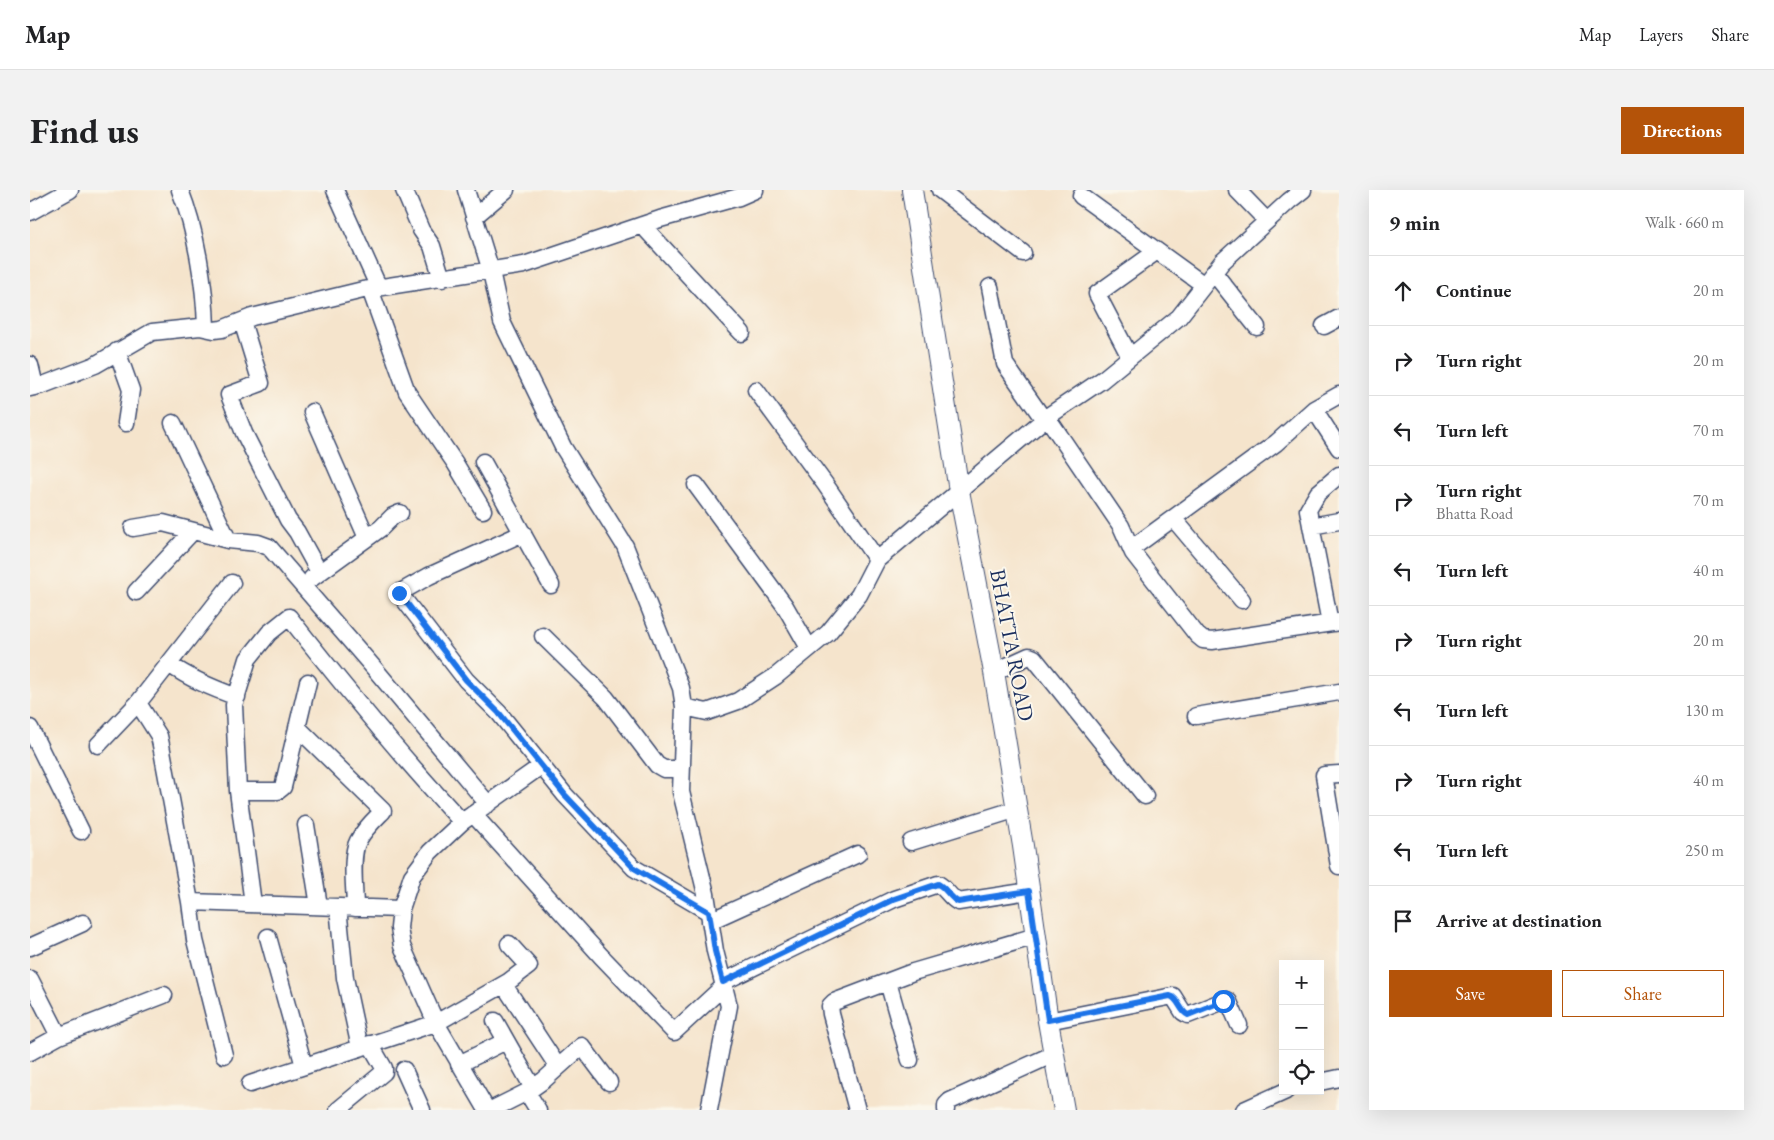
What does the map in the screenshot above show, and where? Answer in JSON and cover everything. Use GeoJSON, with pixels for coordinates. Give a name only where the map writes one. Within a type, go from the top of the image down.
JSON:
{"type":"FeatureCollection","features":[{"type":"Feature","properties":{"kind":"main road","name":"BHATTA ROAD"},"geometry":{"type":"LineString","coordinates":[[912,190],[958,491],[994,672],[1017,809],[1048,1020],[1064,1110]]}},
{"type":"Feature","properties":{"kind":"street"},"geometry":{"type":"LineString","coordinates":[[30,212],[70,190]]}},
{"type":"Feature","properties":{"kind":"street"},"geometry":{"type":"LineString","coordinates":[[180,190],[188,210],[204,291],[206,328]]}},
{"type":"Feature","properties":{"kind":"street"},"geometry":{"type":"LineString","coordinates":[[335,190],[374,288],[407,392],[455,463],[483,510]]}},
{"type":"Feature","properties":{"kind":"street"},"geometry":{"type":"LineString","coordinates":[[404,190],[421,230],[432,246],[442,279]]}},
{"type":"Feature","properties":{"kind":"street"},"geometry":{"type":"LineString","coordinates":[[466,190],[491,271],[502,322],[563,447],[625,546],[681,688],[684,707],[681,792],[710,917],[715,951],[729,1006],[704,1108]]}},
{"type":"Feature","properties":{"kind":"street"},"geometry":{"type":"LineString","coordinates":[[474,217],[506,190]]}},
{"type":"Feature","properties":{"kind":"street"},"geometry":{"type":"LineString","coordinates":[[30,365],[33,387],[43,385],[96,365],[152,332],[200,327],[214,330],[222,329],[252,317],[374,288],[524,265],[642,225],[739,197],[755,190]]}},
{"type":"Feature","properties":{"kind":"street"},"geometry":{"type":"LineString","coordinates":[[940,190],[1023,253]]}},
{"type":"Feature","properties":{"kind":"street"},"geometry":{"type":"LineString","coordinates":[[684,707],[707,712],[738,700],[776,676],[828,632],[859,595],[877,560],[1046,419],[1102,380],[1179,317],[1222,262],[1303,190]]}},
{"type":"Feature","properties":{"kind":"street"},"geometry":{"type":"LineString","coordinates":[[1242,193],[1267,220]]}},
{"type":"Feature","properties":{"kind":"street"},"geometry":{"type":"LineString","coordinates":[[1081,196],[1158,251],[1209,279],[1257,327]]}},
{"type":"Feature","properties":{"kind":"street"},"geometry":{"type":"LineString","coordinates":[[642,225],[742,332]]}},
{"type":"Feature","properties":{"kind":"street"},"geometry":{"type":"LineString","coordinates":[[1130,357],[1096,294],[1158,251]]}},
{"type":"Feature","properties":{"kind":"street"},"geometry":{"type":"LineString","coordinates":[[990,287],[1005,364],[1111,510],[1140,564],[1196,635],[1203,640],[1212,641],[1336,624],[1308,510],[1318,493],[1339,475]]}},
{"type":"Feature","properties":{"kind":"street"},"geometry":{"type":"LineString","coordinates":[[1324,326],[1339,318]]}},
{"type":"Feature","properties":{"kind":"street"},"geometry":{"type":"LineString","coordinates":[[242,321],[261,383],[229,395],[244,433],[288,520],[297,532],[319,572]]}},
{"type":"Feature","properties":{"kind":"street"},"geometry":{"type":"LineString","coordinates":[[117,352],[132,390],[126,423]]}},
{"type":"Feature","properties":{"kind":"street"},"geometry":{"type":"LineString","coordinates":[[756,390],[877,560]]}},
{"type":"Feature","properties":{"kind":"street"},"geometry":{"type":"LineString","coordinates":[[1131,549],[1276,443],[1314,408],[1339,395]]}},
{"type":"Feature","properties":{"kind":"street"},"geometry":{"type":"LineString","coordinates":[[1314,408],[1339,448]]}},
{"type":"Feature","properties":{"kind":"street"},"geometry":{"type":"LineString","coordinates":[[312,412],[367,538]]}},
{"type":"Feature","properties":{"kind":"street"},"geometry":{"type":"LineString","coordinates":[[173,423],[228,540]]}},
{"type":"Feature","properties":{"kind":"street"},"geometry":{"type":"LineString","coordinates":[[483,462],[552,585]]}},
{"type":"Feature","properties":{"kind":"street"},"geometry":{"type":"LineString","coordinates":[[696,485],[785,606],[809,648]]}},
{"type":"Feature","properties":{"kind":"street"},"geometry":{"type":"LineString","coordinates":[[302,585],[367,538],[393,516],[400,513]]}},
{"type":"Feature","properties":{"kind":"street"},"geometry":{"type":"LineString","coordinates":[[1173,518],[1242,600]]}},
{"type":"Feature","properties":{"kind":"street"},"geometry":{"type":"LineString","coordinates":[[1311,526],[1339,521]]}},
{"type":"Feature","properties":{"kind":"street"},"geometry":{"type":"LineString","coordinates":[[133,528],[163,523],[228,540],[258,543],[269,548],[374,668],[488,804]]}},
{"type":"Feature","properties":{"kind":"street"},"geometry":{"type":"LineString","coordinates":[[136,592],[193,531]]}},
{"type":"Feature","properties":{"kind":"street"},"geometry":{"type":"LineString","coordinates":[[522,533],[429,576],[399,593],[466,680],[499,713],[565,795],[634,868],[710,917]]}},
{"type":"Feature","properties":{"kind":"street"},"geometry":{"type":"LineString","coordinates":[[98,745],[138,703],[232,583]]}},
{"type":"Feature","properties":{"kind":"street"},"geometry":{"type":"LineString","coordinates":[[252,904],[238,791],[234,704],[248,659],[269,633],[289,617],[331,671],[403,757],[467,818],[674,1032],[723,984],[894,899],[938,884],[942,886],[952,899],[958,902],[1029,891]]}},
{"type":"Feature","properties":{"kind":"street"},"geometry":{"type":"LineString","coordinates":[[543,636],[606,698],[657,765],[664,769],[681,769]]}},
{"type":"Feature","properties":{"kind":"street"},"geometry":{"type":"LineString","coordinates":[[994,672],[1023,657],[1029,656],[1034,658],[1145,796]]}},
{"type":"Feature","properties":{"kind":"street"},"geometry":{"type":"LineString","coordinates":[[169,664],[184,675],[236,697]]}},
{"type":"Feature","properties":{"kind":"street"},"geometry":{"type":"LineString","coordinates":[[238,791],[278,791],[283,787],[308,682]]}},
{"type":"Feature","properties":{"kind":"street"},"geometry":{"type":"LineString","coordinates":[[1196,716],[1339,692]]}},
{"type":"Feature","properties":{"kind":"street"},"geometry":{"type":"LineString","coordinates":[[138,703],[159,736],[162,745],[195,940],[224,1055]]}},
{"type":"Feature","properties":{"kind":"street"},"geometry":{"type":"LineString","coordinates":[[297,727],[383,810],[366,828],[357,842],[354,853],[355,908]]}},
{"type":"Feature","properties":{"kind":"street"},"geometry":{"type":"LineString","coordinates":[[30,728],[81,831]]}},
{"type":"Feature","properties":{"kind":"street"},"geometry":{"type":"LineString","coordinates":[[487,1110],[436,1023],[402,946],[399,928],[401,909],[412,876],[430,852],[467,818],[541,766]]}},
{"type":"Feature","properties":{"kind":"street"},"geometry":{"type":"LineString","coordinates":[[1339,774],[1324,775],[1339,866]]}},
{"type":"Feature","properties":{"kind":"street"},"geometry":{"type":"LineString","coordinates":[[911,842],[1017,809]]}},
{"type":"Feature","properties":{"kind":"street"},"geometry":{"type":"LineString","coordinates":[[306,825],[319,906]]}},
{"type":"Feature","properties":{"kind":"street"},"geometry":{"type":"LineString","coordinates":[[710,917],[858,854]]}},
{"type":"Feature","properties":{"kind":"street"},"geometry":{"type":"LineString","coordinates":[[190,902],[401,909]]}},
{"type":"Feature","properties":{"kind":"street"},"geometry":{"type":"LineString","coordinates":[[338,907],[345,978],[365,1046],[384,1068],[384,1072],[359,1103],[338,1110]]}},
{"type":"Feature","properties":{"kind":"street"},"geometry":{"type":"LineString","coordinates":[[30,947],[83,923]]}},
{"type":"Feature","properties":{"kind":"street"},"geometry":{"type":"LineString","coordinates":[[857,1110],[830,1006],[834,1002],[913,972],[1036,936]]}},
{"type":"Feature","properties":{"kind":"street"},"geometry":{"type":"LineString","coordinates":[[268,937],[304,1066]]}},
{"type":"Feature","properties":{"kind":"street"},"geometry":{"type":"LineString","coordinates":[[250,1084],[436,1023],[504,985],[529,966],[509,944]]}},
{"type":"Feature","properties":{"kind":"street"},"geometry":{"type":"LineString","coordinates":[[30,979],[59,1036]]}},
{"type":"Feature","properties":{"kind":"street"},"geometry":{"type":"LineString","coordinates":[[888,982],[910,1060]]}},
{"type":"Feature","properties":{"kind":"street"},"geometry":{"type":"LineString","coordinates":[[504,985],[558,1067]]}},
{"type":"Feature","properties":{"kind":"street"},"geometry":{"type":"LineString","coordinates":[[30,1052],[59,1036],[164,995]]}},
{"type":"Feature","properties":{"kind":"street"},"geometry":{"type":"LineString","coordinates":[[1048,1020],[1173,996],[1188,1015],[1226,1000],[1229,1002],[1239,1024]]}},
{"type":"Feature","properties":{"kind":"street"},"geometry":{"type":"LineString","coordinates":[[495,1022],[506,1040],[538,1110]]}},
{"type":"Feature","properties":{"kind":"street"},"geometry":{"type":"LineString","coordinates":[[459,1064],[506,1040]]}},
{"type":"Feature","properties":{"kind":"street"},"geometry":{"type":"LineString","coordinates":[[491,1110],[530,1090],[582,1046],[609,1082]]}},
{"type":"Feature","properties":{"kind":"street"},"geometry":{"type":"LineString","coordinates":[[946,1110],[946,1105],[950,1101],[1054,1054]]}},
{"type":"Feature","properties":{"kind":"street"},"geometry":{"type":"LineString","coordinates":[[404,1070],[422,1110]]}},
{"type":"Feature","properties":{"kind":"street"},"geometry":{"type":"LineString","coordinates":[[1324,1081],[1339,1078]]}},
{"type":"Feature","properties":{"kind":"street"},"geometry":{"type":"LineString","coordinates":[[1244,1110],[1279,1094]]}},
{"type":"Feature","properties":{"kind":"route"},"geometry":{"type":"LineString","coordinates":[[399,593],[466,680],[499,713],[565,795],[634,868],[709,912],[715,951],[723,982],[894,899],[938,884],[942,886],[952,899],[958,902],[1029,891],[1048,1020],[1170,996],[1175,998],[1185,1014],[1188,1015],[1223,1001]]}}]}
